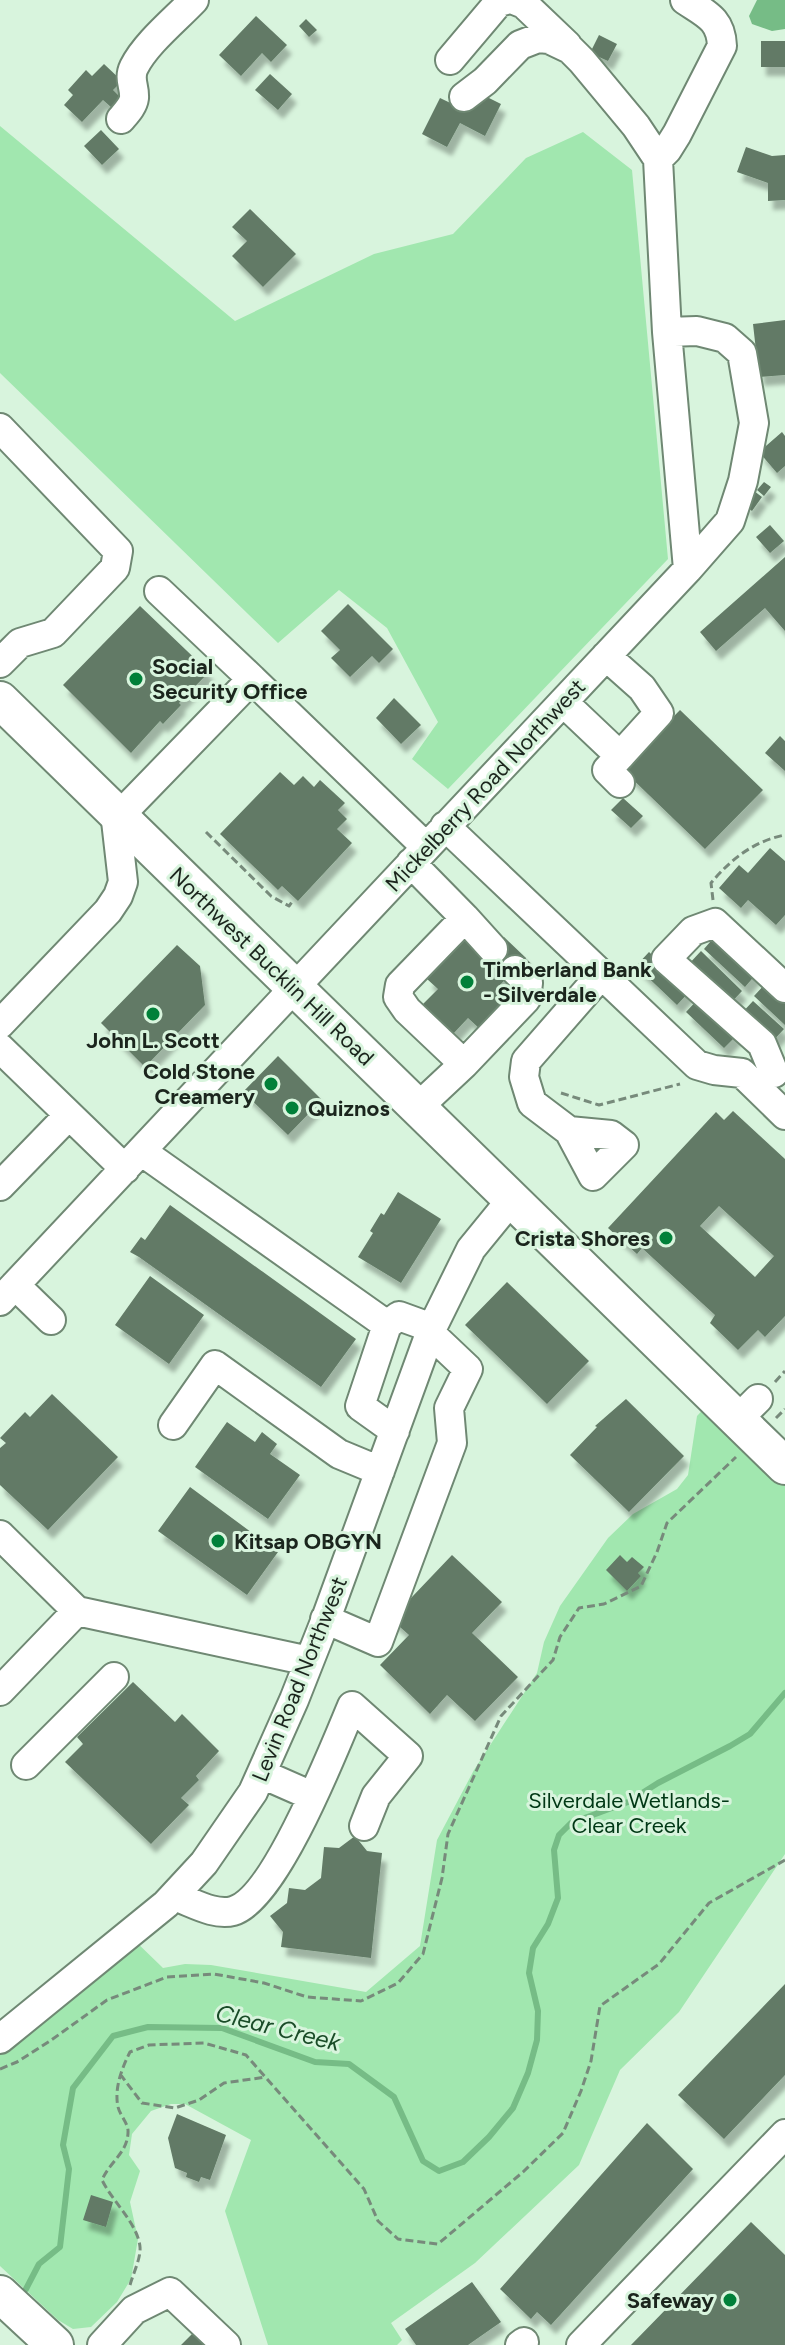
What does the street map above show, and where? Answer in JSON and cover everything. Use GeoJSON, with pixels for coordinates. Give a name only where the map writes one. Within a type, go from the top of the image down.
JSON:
{"type":"FeatureCollection","features":[{"type":"Feature","properties":{"kind":"main road","name":"Northwest Bucklin Hill Road"},"geometry":{"type":"LineString","coordinates":[[0,700],[511,1200],[760,1435]]}},
{"type":"Feature","properties":{"kind":"main road"},"geometry":{"type":"LineString","coordinates":[[0,2294],[55,2345]]}},
{"type":"Feature","properties":{"kind":"street"},"geometry":{"type":"LineString","coordinates":[[121,119],[132,106],[133,68],[194,0]]}},
{"type":"Feature","properties":{"kind":"street"},"geometry":{"type":"LineString","coordinates":[[450,60],[499,2],[506,0]]}},
{"type":"Feature","properties":{"kind":"street"},"geometry":{"type":"LineString","coordinates":[[514,0],[524,4],[570,49],[636,126],[658,159],[667,332],[688,569]]}},
{"type":"Feature","properties":{"kind":"street"},"geometry":{"type":"LineString","coordinates":[[658,159],[677,134],[722,46],[722,34],[714,19],[685,0]]}},
{"type":"Feature","properties":{"kind":"street"},"geometry":{"type":"LineString","coordinates":[[464,97],[528,41],[549,39],[570,49]]}},
{"type":"Feature","properties":{"kind":"street","name":"Mickelberry Road Northwest"},"geometry":{"type":"LineString","coordinates":[[8,1293],[730,521],[743,481],[754,423],[742,353],[725,338],[697,331],[667,332]]}},
{"type":"Feature","properties":{"kind":"street"},"geometry":{"type":"LineString","coordinates":[[0,428],[118,551],[115,568],[53,633],[20,643],[0,663]]}},
{"type":"Feature","properties":{"kind":"street"},"geometry":{"type":"LineString","coordinates":[[159,591],[252,679],[418,855],[465,918],[493,949]]}},
{"type":"Feature","properties":{"kind":"street"},"geometry":{"type":"LineString","coordinates":[[563,702],[620,770],[659,713],[642,688],[606,656]]}},
{"type":"Feature","properties":{"kind":"street"},"geometry":{"type":"LineString","coordinates":[[0,1024],[108,911],[118,896],[123,882],[118,814],[252,679]]}},
{"type":"Feature","properties":{"kind":"street"},"geometry":{"type":"LineString","coordinates":[[445,826],[697,1065],[742,1073],[780,1073]]}},
{"type":"Feature","properties":{"kind":"street"},"geometry":{"type":"LineString","coordinates":[[464,1064],[407,1010],[398,997],[400,985],[465,918]]}},
{"type":"Feature","properties":{"kind":"street"},"geometry":{"type":"LineString","coordinates":[[780,1073],[762,1044],[666,959],[693,931],[715,923],[785,988]]}},
{"type":"Feature","properties":{"kind":"street"},"geometry":{"type":"LineString","coordinates":[[417,1108],[526,999],[528,983],[515,970]]}},
{"type":"Feature","properties":{"kind":"street"},"geometry":{"type":"LineString","coordinates":[[569,1131],[532,1103],[524,1077],[526,1061],[601,975]]}},
{"type":"Feature","properties":{"kind":"street"},"geometry":{"type":"LineString","coordinates":[[0,1048],[69,1115],[387,1325]]}},
{"type":"Feature","properties":{"kind":"street"},"geometry":{"type":"LineString","coordinates":[[742,1073],[785,1115]]}},
{"type":"Feature","properties":{"kind":"street"},"geometry":{"type":"LineString","coordinates":[[0,1186],[69,1115]]}},
{"type":"Feature","properties":{"kind":"street","name":"Levin Road Northwest"},"geometry":{"type":"LineString","coordinates":[[2,2033],[146,1922],[204,1863],[227,1832],[262,1774],[309,1661],[431,1331],[471,1249],[511,1200]]}},
{"type":"Feature","properties":{"kind":"street"},"geometry":{"type":"LineString","coordinates":[[8,1293],[51,1320]]}},
{"type":"Feature","properties":{"kind":"street"},"geometry":{"type":"LineString","coordinates":[[325,1619],[378,1642],[452,1443],[449,1408],[468,1369],[431,1331],[399,1316],[387,1325],[360,1406],[395,1431]]}},
{"type":"Feature","properties":{"kind":"street"},"geometry":{"type":"LineString","coordinates":[[173,1425],[215,1365],[339,1454],[380,1471]]}},
{"type":"Feature","properties":{"kind":"street"},"geometry":{"type":"LineString","coordinates":[[0,1535],[77,1611],[309,1661]]}},
{"type":"Feature","properties":{"kind":"street"},"geometry":{"type":"LineString","coordinates":[[0,1691],[77,1611]]}},
{"type":"Feature","properties":{"kind":"street"},"geometry":{"type":"LineString","coordinates":[[26,1765],[114,1677]]}},
{"type":"Feature","properties":{"kind":"street"},"geometry":{"type":"LineString","coordinates":[[174,1896],[214,1911],[230,1912],[246,1905],[268,1878],[297,1828],[352,1706],[408,1756],[376,1796],[364,1826]]}},
{"type":"Feature","properties":{"kind":"street"},"geometry":{"type":"LineString","coordinates":[[262,1774],[312,1796]]}},
{"type":"Feature","properties":{"kind":"street"},"geometry":{"type":"LineString","coordinates":[[581,2345],[780,2150]]}},
{"type":"Feature","properties":{"kind":"street"},"geometry":{"type":"LineString","coordinates":[[102,2345],[134,2310],[170,2292],[226,2345]]}},
{"type":"Feature","properties":{"kind":"path"},"geometry":{"type":"LineString","coordinates":[[206,832],[272,894],[289,906],[292,902]]}},
{"type":"Feature","properties":{"kind":"path"},"geometry":{"type":"LineString","coordinates":[[715,923],[711,883],[731,860],[766,839],[785,835]]}},
{"type":"Feature","properties":{"kind":"path"},"geometry":{"type":"LineString","coordinates":[[527,1088],[538,1085],[599,1105],[680,1084],[686,1077]]}},
{"type":"Feature","properties":{"kind":"path"},"geometry":{"type":"LineString","coordinates":[[0,2069],[50,2041],[107,2000],[167,1977],[214,1974],[264,1983],[307,1997],[361,2001],[398,1983],[423,1954],[442,1878],[448,1834],[501,1716],[553,1660],[560,1637],[579,1608],[604,1604],[641,1586],[667,1523],[785,1409]]}},
{"type":"Feature","properties":{"kind":"path"},"geometry":{"type":"LineString","coordinates":[[129,2288],[141,2249],[132,2225],[102,2180],[107,2169],[124,2151],[128,2129],[118,2106],[120,2074],[130,2052],[149,2045],[204,2043],[246,2055],[364,2189],[378,2221],[398,2239],[438,2244],[523,2172],[563,2133],[591,2061],[600,2006],[659,1964],[709,1903],[785,1860]]}},
{"type":"Feature","properties":{"kind":"path"},"geometry":{"type":"LineString","coordinates":[[120,2074],[142,2103],[175,2108],[199,2100],[224,2083],[266,2077]]}},
{"type":"Feature","properties":{"kind":"green space"},"geometry":{"type":"Polygon","coordinates":[[[0,126],[235,321],[374,254],[453,234],[526,158],[583,132],[632,170],[668,559],[448,789],[412,759],[438,722],[387,628],[339,590],[278,643],[0,373],[0,126]]]}},
{"type":"Feature","properties":{"kind":"green space","name":"Silverdale Wetlands- Clear Creek"},"geometry":{"type":"Polygon","coordinates":[[[715,1397],[785,1461],[785,1854],[679,2012],[620,2070],[579,2165],[475,2263],[391,2323],[402,2340],[397,2345],[268,2345],[225,2211],[251,2140],[185,2104],[171,2104],[151,2111],[132,2134],[129,2155],[140,2171],[130,2202],[138,2239],[131,2279],[117,2302],[91,2327],[73,2329],[58,2320],[0,2266],[0,2039],[129,1935],[163,1968],[185,1964],[211,1965],[366,1992],[420,1946],[437,1840],[474,1770],[537,1673],[544,1642],[560,1606],[608,1538],[633,1514],[677,1489],[688,1475],[697,1416],[715,1397]]]}},
{"type":"Feature","properties":{"kind":"shaded area"},"geometry":{"type":"Polygon","coordinates":[[[757,0],[785,0],[785,29],[772,31],[752,24],[749,16],[757,0]]]}},
{"type":"Feature","properties":{"kind":"building"},"geometry":{"type":"Polygon","coordinates":[[[256,16],[287,45],[271,62],[262,53],[241,76],[219,55],[256,16]]]}},
{"type":"Feature","properties":{"kind":"building"},"geometry":{"type":"Polygon","coordinates":[[[306,19],[317,30],[309,37],[299,26],[306,19]]]}},
{"type":"Feature","properties":{"kind":"building"},"geometry":{"type":"Polygon","coordinates":[[[599,35],[617,44],[608,61],[590,53],[599,35]]]}},
{"type":"Feature","properties":{"kind":"building"},"geometry":{"type":"Polygon","coordinates":[[[761,41],[785,41],[785,67],[761,67],[761,41]]]}},
{"type":"Feature","properties":{"kind":"building"},"geometry":{"type":"Polygon","coordinates":[[[104,64],[122,81],[113,90],[121,98],[112,108],[103,100],[82,122],[64,105],[73,95],[68,90],[86,70],[92,76],[104,64]]]}},
{"type":"Feature","properties":{"kind":"building"},"geometry":{"type":"Polygon","coordinates":[[[270,74],[292,94],[278,110],[255,90],[270,74]]]}},
{"type":"Feature","properties":{"kind":"building"},"geometry":{"type":"Polygon","coordinates":[[[475,91],[501,104],[485,136],[460,123],[447,147],[422,134],[440,98],[465,110],[475,91]]]}},
{"type":"Feature","properties":{"kind":"building"},"geometry":{"type":"Polygon","coordinates":[[[101,130],[119,149],[102,165],[84,146],[101,130]]]}},
{"type":"Feature","properties":{"kind":"building"},"geometry":{"type":"Polygon","coordinates":[[[746,147],[772,156],[785,155],[785,200],[768,201],[768,183],[737,172],[746,147]]]}},
{"type":"Feature","properties":{"kind":"building"},"geometry":{"type":"Polygon","coordinates":[[[250,209],[296,254],[263,287],[232,256],[247,241],[232,227],[250,209]]]}},
{"type":"Feature","properties":{"kind":"building"},"geometry":{"type":"Polygon","coordinates":[[[785,320],[785,375],[759,377],[753,324],[785,320]]]}},
{"type":"Feature","properties":{"kind":"building"},"geometry":{"type":"Polygon","coordinates":[[[782,432],[785,436],[785,466],[777,473],[759,452],[782,432]]]}},
{"type":"Feature","properties":{"kind":"building"},"geometry":{"type":"Polygon","coordinates":[[[764,482],[771,487],[764,496],[757,490],[764,482]]]}},
{"type":"Feature","properties":{"kind":"building"},"geometry":{"type":"Polygon","coordinates":[[[754,491],[762,497],[752,511],[744,505],[754,491]]]}},
{"type":"Feature","properties":{"kind":"building"},"geometry":{"type":"Polygon","coordinates":[[[770,525],[784,541],[770,553],[756,537],[770,525]]]}},
{"type":"Feature","properties":{"kind":"building"},"geometry":{"type":"Polygon","coordinates":[[[785,557],[785,631],[765,608],[716,651],[700,632],[785,557]]]}},
{"type":"Feature","properties":{"kind":"building"},"geometry":{"type":"Polygon","coordinates":[[[348,604],[393,649],[379,663],[372,656],[350,677],[331,658],[340,650],[321,631],[348,604]]]}},
{"type":"Feature","properties":{"kind":"building","name":"Social Security Office"},"geometry":{"type":"Polygon","coordinates":[[[140,606],[209,672],[163,724],[160,721],[131,753],[63,685],[140,606]]]}},
{"type":"Feature","properties":{"kind":"building"},"geometry":{"type":"Polygon","coordinates":[[[394,698],[421,725],[401,744],[376,718],[394,698]]]}},
{"type":"Feature","properties":{"kind":"building"},"geometry":{"type":"Polygon","coordinates":[[[680,710],[763,790],[705,849],[622,769],[680,710]]]}},
{"type":"Feature","properties":{"kind":"building"},"geometry":{"type":"Polygon","coordinates":[[[780,736],[785,741],[785,771],[765,753],[780,736]]]}},
{"type":"Feature","properties":{"kind":"building"},"geometry":{"type":"Polygon","coordinates":[[[280,772],[294,785],[303,776],[314,787],[320,780],[345,803],[338,810],[347,819],[337,829],[352,843],[298,901],[282,886],[278,890],[220,834],[280,772]]]}},
{"type":"Feature","properties":{"kind":"building"},"geometry":{"type":"Polygon","coordinates":[[[623,798],[643,816],[631,828],[611,810],[623,798]]]}},
{"type":"Feature","properties":{"kind":"building"},"geometry":{"type":"Polygon","coordinates":[[[770,848],[785,861],[785,915],[776,925],[748,900],[741,908],[719,888],[739,865],[748,873],[770,848]]]}},
{"type":"Feature","properties":{"kind":"building"},"geometry":{"type":"Polygon","coordinates":[[[716,935],[757,973],[745,987],[704,949],[716,935]]]}},
{"type":"Feature","properties":{"kind":"building","name":"Timberland Bank - Silverdale"},"geometry":{"type":"Polygon","coordinates":[[[504,937],[526,958],[499,986],[512,999],[481,1030],[468,1018],[453,1034],[423,1004],[438,989],[427,979],[465,940],[483,958],[504,937]]]}},
{"type":"Feature","properties":{"kind":"building","name":"John L. Scott"},"geometry":{"type":"Polygon","coordinates":[[[177,945],[200,966],[205,1005],[145,1067],[101,1023],[177,945]]]}},
{"type":"Feature","properties":{"kind":"building"},"geometry":{"type":"Polygon","coordinates":[[[701,951],[742,991],[729,1005],[688,965],[701,951]]]}},
{"type":"Feature","properties":{"kind":"building"},"geometry":{"type":"Polygon","coordinates":[[[649,952],[690,991],[677,1005],[636,966],[649,952]]]}},
{"type":"Feature","properties":{"kind":"building"},"geometry":{"type":"Polygon","coordinates":[[[767,982],[785,999],[785,1025],[754,996],[767,982]]]}},
{"type":"Feature","properties":{"kind":"building"},"geometry":{"type":"Polygon","coordinates":[[[699,998],[737,1035],[724,1048],[686,1012],[699,998]]]}},
{"type":"Feature","properties":{"kind":"building"},"geometry":{"type":"Polygon","coordinates":[[[753,1001],[784,1029],[771,1043],[740,1015],[753,1001]]]}},
{"type":"Feature","properties":{"kind":"building"},"geometry":{"type":"Polygon","coordinates":[[[278,1056],[322,1100],[288,1135],[243,1092],[278,1056]]]}},
{"type":"Feature","properties":{"kind":"building","name":"Crista Shores"},"geometry":{"type":"Polygon","coordinates":[[[733,1111],[785,1159],[785,1316],[765,1337],[758,1330],[738,1350],[710,1323],[715,1315],[642,1248],[637,1254],[608,1228],[716,1112],[724,1120],[733,1111]],[[719,1206],[700,1226],[755,1277],[774,1256],[719,1206]]]}},
{"type":"Feature","properties":{"kind":"building"},"geometry":{"type":"Polygon","coordinates":[[[398,1192],[441,1219],[401,1283],[358,1257],[381,1213],[384,1215],[398,1192]]]}},
{"type":"Feature","properties":{"kind":"building"},"geometry":{"type":"Polygon","coordinates":[[[170,1205],[356,1339],[321,1387],[130,1252],[141,1237],[145,1240],[170,1205]]]}},
{"type":"Feature","properties":{"kind":"building"},"geometry":{"type":"Polygon","coordinates":[[[150,1276],[204,1315],[169,1364],[115,1325],[150,1276]]]}},
{"type":"Feature","properties":{"kind":"building"},"geometry":{"type":"Polygon","coordinates":[[[507,1282],[589,1361],[547,1404],[465,1325],[507,1282]]]}},
{"type":"Feature","properties":{"kind":"building"},"geometry":{"type":"Polygon","coordinates":[[[52,1394],[118,1457],[48,1530],[0,1485],[0,1448],[6,1443],[0,1438],[25,1412],[30,1417],[52,1394]]]}},
{"type":"Feature","properties":{"kind":"building"},"geometry":{"type":"Polygon","coordinates":[[[626,1399],[684,1456],[629,1512],[570,1455],[595,1426],[626,1399]]]}},
{"type":"Feature","properties":{"kind":"building"},"geometry":{"type":"Polygon","coordinates":[[[227,1422],[255,1442],[262,1432],[277,1444],[270,1454],[300,1475],[268,1519],[195,1467],[227,1422]]]}},
{"type":"Feature","properties":{"kind":"building","name":"Kitsap OBGYN"},"geometry":{"type":"Polygon","coordinates":[[[190,1487],[278,1552],[247,1595],[158,1531],[190,1487]]]}},
{"type":"Feature","properties":{"kind":"building"},"geometry":{"type":"Polygon","coordinates":[[[452,1555],[502,1602],[472,1633],[518,1677],[475,1721],[447,1695],[430,1714],[380,1665],[409,1635],[391,1619],[452,1555]]]}},
{"type":"Feature","properties":{"kind":"building"},"geometry":{"type":"Polygon","coordinates":[[[620,1555],[627,1562],[632,1557],[644,1567],[638,1573],[641,1576],[627,1591],[606,1570],[620,1555]]]}},
{"type":"Feature","properties":{"kind":"building"},"geometry":{"type":"Polygon","coordinates":[[[133,1682],[175,1722],[182,1714],[219,1751],[196,1776],[199,1780],[181,1798],[189,1805],[151,1844],[65,1762],[83,1744],[77,1737],[133,1682]]]}},
{"type":"Feature","properties":{"kind":"building"},"geometry":{"type":"Polygon","coordinates":[[[355,1836],[367,1851],[382,1853],[371,1958],[281,1947],[283,1932],[270,1916],[287,1903],[289,1888],[305,1890],[321,1878],[324,1847],[339,1848],[355,1836]]]}},
{"type":"Feature","properties":{"kind":"building"},"geometry":{"type":"Polygon","coordinates":[[[785,1984],[785,2075],[724,2139],[678,2095],[785,1984]]]}},
{"type":"Feature","properties":{"kind":"building"},"geometry":{"type":"Polygon","coordinates":[[[177,2114],[226,2135],[210,2180],[201,2177],[199,2182],[175,2168],[168,2138],[177,2114]]]}},
{"type":"Feature","properties":{"kind":"building"},"geometry":{"type":"Polygon","coordinates":[[[647,2123],[693,2169],[551,2325],[537,2312],[531,2319],[500,2289],[647,2123]]]}},
{"type":"Feature","properties":{"kind":"building"},"geometry":{"type":"Polygon","coordinates":[[[91,2195],[113,2202],[106,2227],[83,2220],[91,2195]]]}},
{"type":"Feature","properties":{"kind":"building","name":"Safeway"},"geometry":{"type":"Polygon","coordinates":[[[751,2222],[785,2255],[785,2345],[631,2345],[751,2222]]]}},
{"type":"Feature","properties":{"kind":"building"},"geometry":{"type":"Polygon","coordinates":[[[472,2282],[501,2322],[468,2345],[416,2345],[405,2329],[472,2282]]]}},
{"type":"Feature","properties":{"kind":"building"},"geometry":{"type":"Polygon","coordinates":[[[195,2331],[210,2345],[181,2345],[195,2331]]]}},
{"type":"Feature","properties":{"kind":"waterway","name":"Clear Creek"},"geometry":{"type":"LineString","coordinates":[[26,2289],[39,2264],[60,2247],[69,2169],[63,2145],[73,2088],[113,2036],[148,2027],[222,2028],[315,2062],[349,2064],[394,2097],[423,2161],[439,2171],[463,2162],[513,2108],[528,2073],[537,2040],[538,2011],[529,1973],[533,1948],[548,1924],[558,1898],[554,1850],[559,1835],[571,1823],[628,1802],[750,1734],[785,1693]]}},
{"type":"Feature","properties":{"kind":"place","name":"Social Security Office"},"geometry":{"type":"Point","coordinates":[136,679]}},
{"type":"Feature","properties":{"kind":"place","name":"Timberland Bank - Silverdale"},"geometry":{"type":"Point","coordinates":[467,982]}},
{"type":"Feature","properties":{"kind":"place","name":"John L. Scott"},"geometry":{"type":"Point","coordinates":[153,1014]}},
{"type":"Feature","properties":{"kind":"place","name":"Cold Stone Creamery"},"geometry":{"type":"Point","coordinates":[271,1084]}},
{"type":"Feature","properties":{"kind":"place","name":"Quiznos"},"geometry":{"type":"Point","coordinates":[292,1108]}},
{"type":"Feature","properties":{"kind":"place","name":"Crista Shores"},"geometry":{"type":"Point","coordinates":[666,1238]}},
{"type":"Feature","properties":{"kind":"place","name":"Kitsap OBGYN"},"geometry":{"type":"Point","coordinates":[218,1541]}},
{"type":"Feature","properties":{"kind":"place","name":"Safeway"},"geometry":{"type":"Point","coordinates":[730,2300]}}]}
